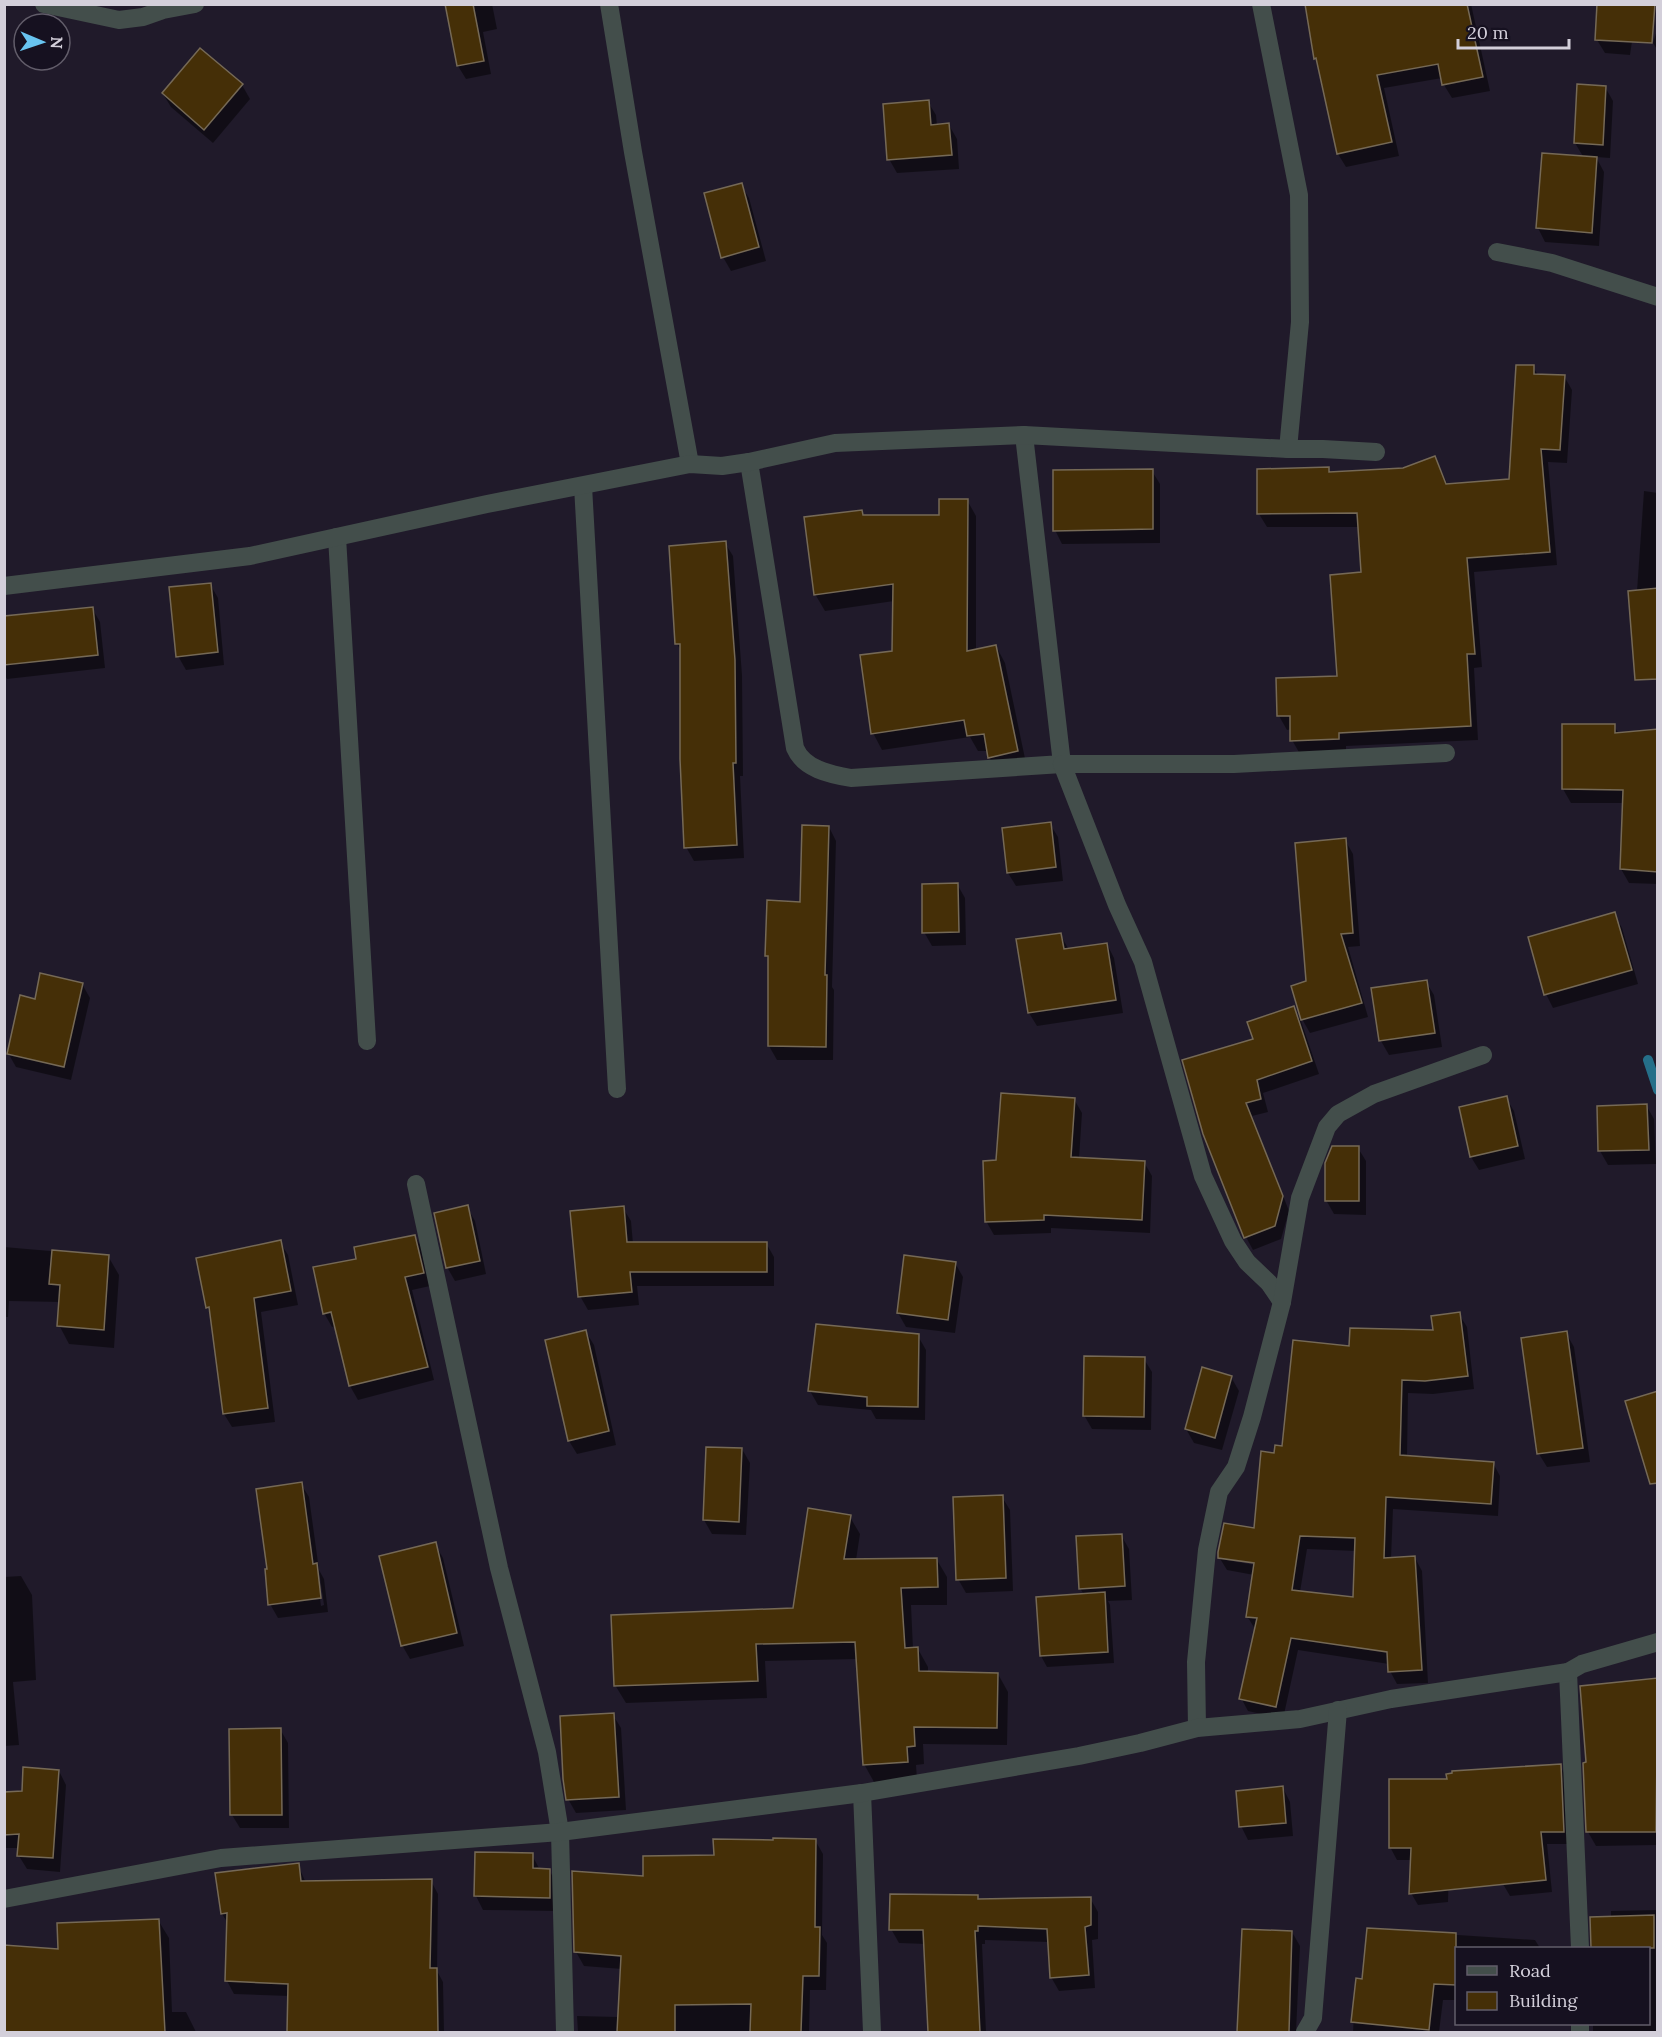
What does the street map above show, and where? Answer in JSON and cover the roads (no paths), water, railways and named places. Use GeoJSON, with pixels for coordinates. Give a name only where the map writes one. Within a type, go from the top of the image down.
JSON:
{"type":"FeatureCollection","features":[{"type":"Feature","properties":{"kind":"street"},"geometry":{"type":"LineString","coordinates":[[44,4],[119,20],[143,17],[163,10],[195,4]]}},
{"type":"Feature","properties":{"kind":"street"},"geometry":{"type":"LineString","coordinates":[[609,4],[633,152],[690,464]]}},
{"type":"Feature","properties":{"kind":"street"},"geometry":{"type":"LineString","coordinates":[[1261,4],[1299,195],[1300,322],[1288,450]]}},
{"type":"Feature","properties":{"kind":"street"},"geometry":{"type":"LineString","coordinates":[[1497,252],[1552,263],[1658,297]]}},
{"type":"Feature","properties":{"kind":"street"},"geometry":{"type":"LineString","coordinates":[[1024,435],[1062,764],[1117,905],[1143,962],[1203,1176],[1233,1241],[1246,1262],[1269,1283],[1282,1302]]}},
{"type":"Feature","properties":{"kind":"street"},"geometry":{"type":"LineString","coordinates":[[4,586],[250,556],[690,464],[722,466],[835,443],[1024,435],[1288,450],[1376,452]]}},
{"type":"Feature","properties":{"kind":"street"},"geometry":{"type":"LineString","coordinates":[[749,462],[795,748],[799,758],[813,767],[830,774],[850,778],[1062,764],[1234,764],[1446,753]]}},
{"type":"Feature","properties":{"kind":"street"},"geometry":{"type":"LineString","coordinates":[[584,486],[617,1089]]}},
{"type":"Feature","properties":{"kind":"street"},"geometry":{"type":"LineString","coordinates":[[337,537],[367,1041]]}},
{"type":"Feature","properties":{"kind":"street"},"geometry":{"type":"LineString","coordinates":[[1197,1728],[1196,1662],[1207,1550],[1220,1492],[1236,1467],[1252,1417],[1282,1302],[1300,1198],[1327,1127],[1338,1114],[1374,1094],[1483,1055]]}},
{"type":"Feature","properties":{"kind":"street"},"geometry":{"type":"LineString","coordinates":[[416,1184],[499,1568],[547,1752],[560,1832],[565,2032]]}},
{"type":"Feature","properties":{"kind":"street"},"geometry":{"type":"LineString","coordinates":[[4,1899],[221,1858],[560,1832],[862,1793],[1079,1756],[1197,1728],[1300,1719],[1391,1698],[1568,1672],[1582,1664],[1658,1642]]}},
{"type":"Feature","properties":{"kind":"street"},"geometry":{"type":"LineString","coordinates":[[1568,1672],[1580,1947]]}},
{"type":"Feature","properties":{"kind":"street"},"geometry":{"type":"LineString","coordinates":[[1305,2032],[1313,2018],[1338,1710]]}},
{"type":"Feature","properties":{"kind":"street"},"geometry":{"type":"LineString","coordinates":[[862,1793],[872,2032]]}},
{"type":"Feature","properties":{"kind":"waterway"},"geometry":{"type":"LineString","coordinates":[[1648,1060],[1658,1090]]}}]}
